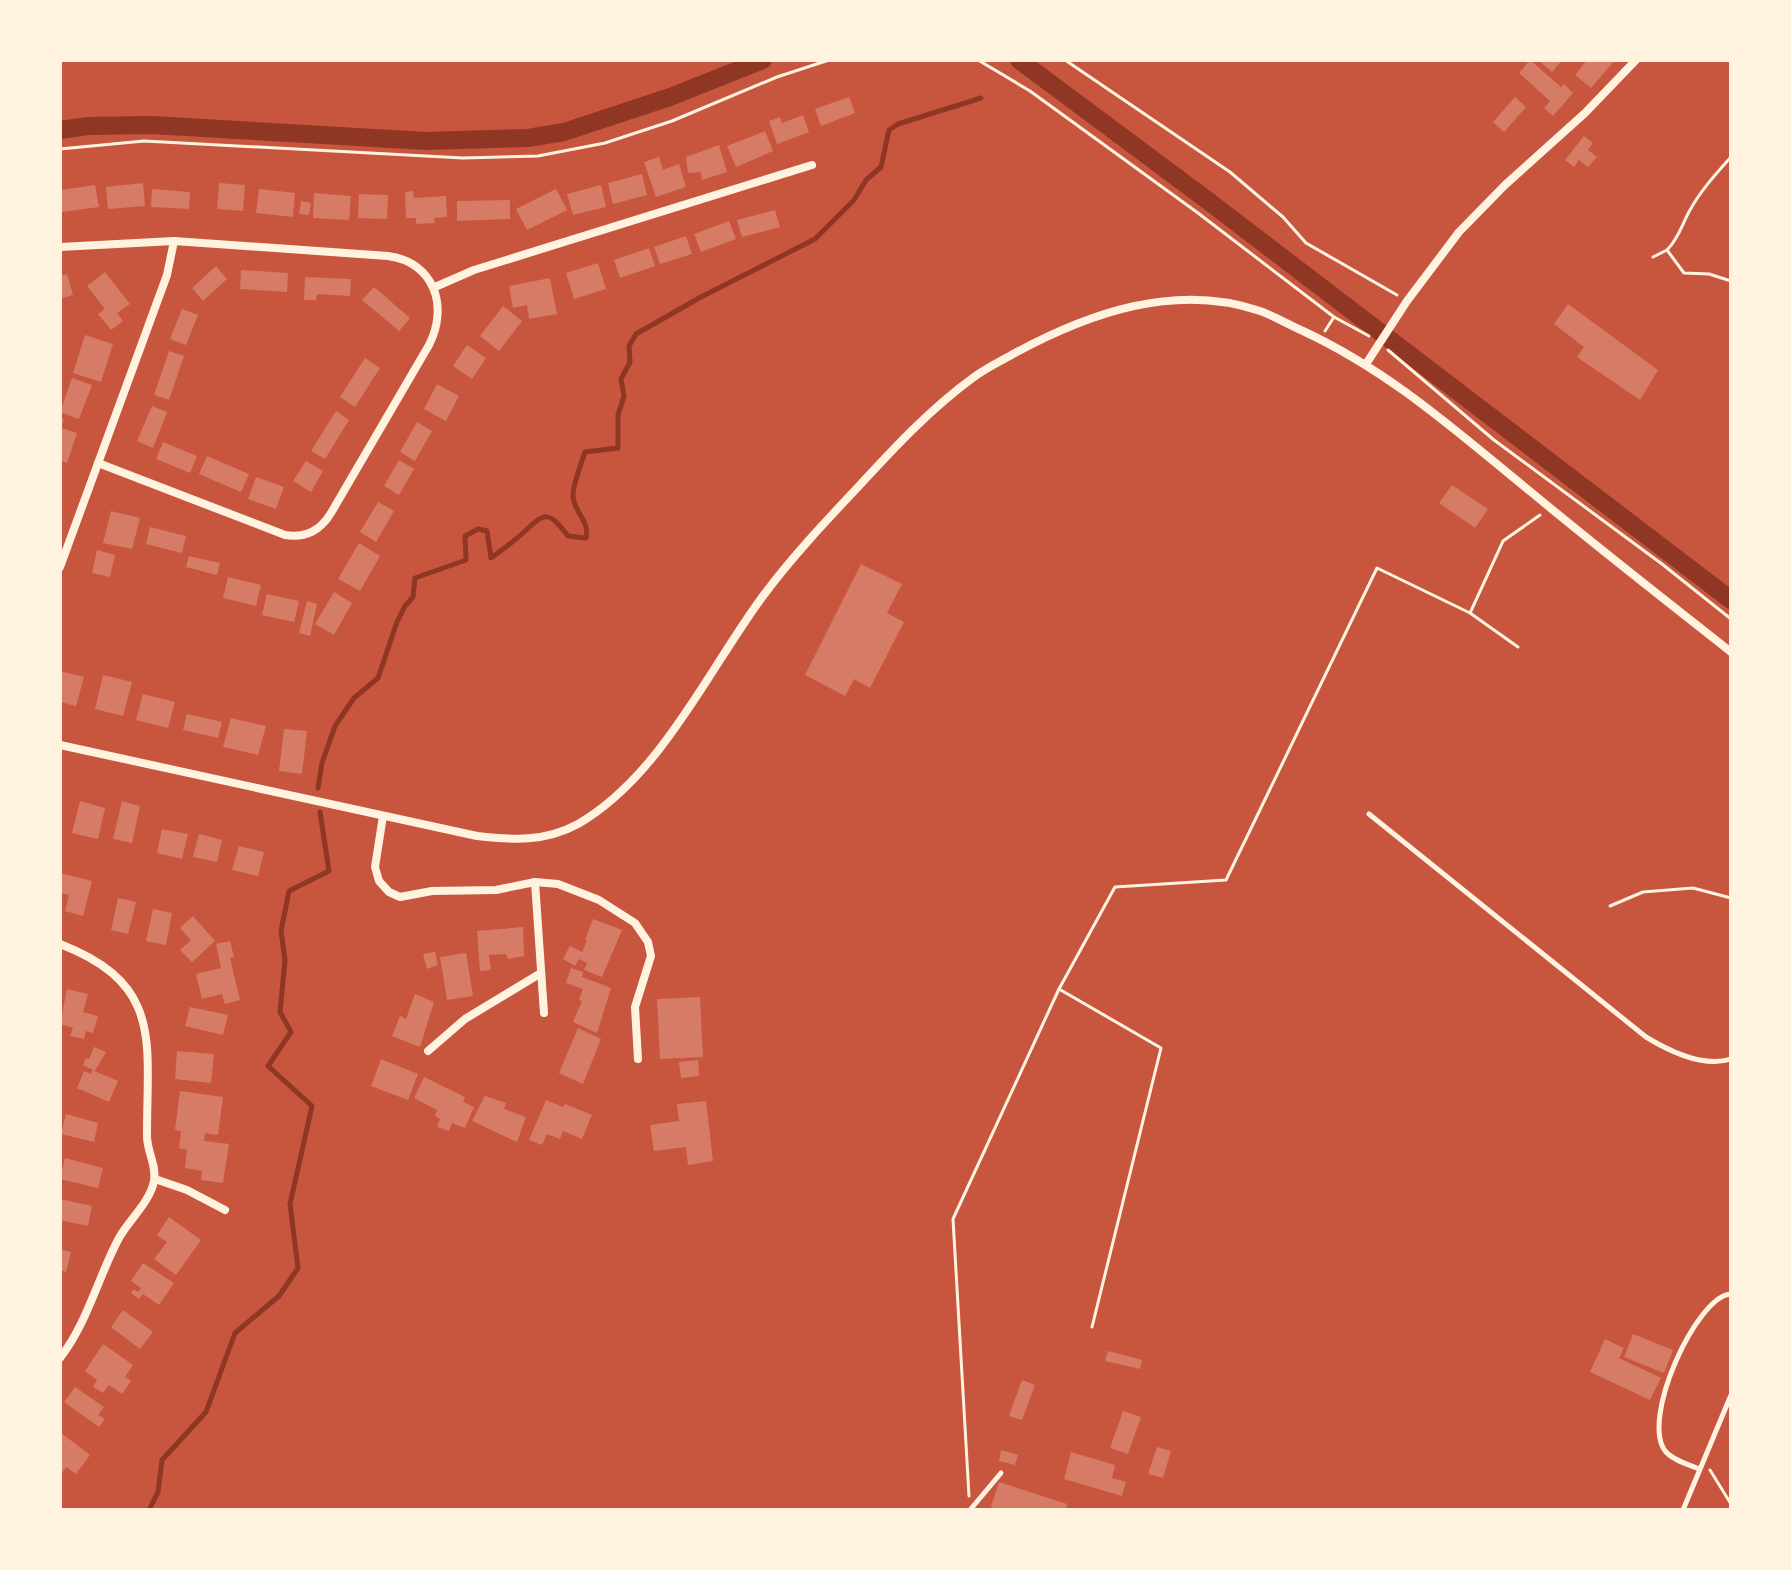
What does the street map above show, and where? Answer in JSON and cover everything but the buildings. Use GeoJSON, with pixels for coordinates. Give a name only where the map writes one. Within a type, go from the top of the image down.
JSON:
{"type":"FeatureCollection","features":[{"type":"Feature","properties":{"kind":"street"},"geometry":{"type":"LineString","coordinates":[[1366,364],[1382,347],[1407,301],[1459,232],[1490,199],[1578,121],[1636,60]]}},
{"type":"Feature","properties":{"kind":"street"},"geometry":{"type":"LineString","coordinates":[[435,287],[474,270],[812,165]]}},
{"type":"Feature","properties":{"kind":"street"},"geometry":{"type":"LineString","coordinates":[[60,567],[167,275],[174,241]]}},
{"type":"Feature","properties":{"kind":"street"},"geometry":{"type":"LineString","coordinates":[[60,247],[174,241],[397,258],[415,265],[435,287],[439,315],[434,335],[331,513],[313,532],[296,537],[285,535],[98,463]]}},
{"type":"Feature","properties":{"kind":"street"},"geometry":{"type":"LineString","coordinates":[[60,745],[477,836],[519,840],[546,837],[577,824],[614,799],[656,752],[695,700],[761,598],[804,544],[914,427],[976,375],[1047,336],[1092,318],[1133,305],[1195,298],[1259,310],[1366,364],[1409,393],[1731,652]]}},
{"type":"Feature","properties":{"kind":"street"},"geometry":{"type":"LineString","coordinates":[[383,816],[375,867],[379,881],[389,892],[400,897],[432,891],[496,890],[535,882],[558,884],[580,890],[620,912],[643,931],[651,956],[635,1007],[638,1059]]}},
{"type":"Feature","properties":{"kind":"street"},"geometry":{"type":"LineString","coordinates":[[535,882],[544,1013]]}},
{"type":"Feature","properties":{"kind":"street"},"geometry":{"type":"LineString","coordinates":[[60,944],[106,968],[129,990],[142,1013],[149,1062],[147,1144],[155,1179],[148,1196],[119,1238],[83,1320],[60,1358]]}},
{"type":"Feature","properties":{"kind":"street"},"geometry":{"type":"LineString","coordinates":[[428,1051],[465,1019],[541,973]]}},
{"type":"Feature","properties":{"kind":"street"},"geometry":{"type":"LineString","coordinates":[[155,1179],[187,1190],[225,1210]]}},
{"type":"Feature","properties":{"kind":"lane"},"geometry":{"type":"LineString","coordinates":[[1369,814],[1646,1037],[1686,1056],[1716,1062],[1731,1059]]}},
{"type":"Feature","properties":{"kind":"lane"},"geometry":{"type":"LineString","coordinates":[[1699,1469],[1675,1459],[1665,1450],[1657,1427],[1659,1407],[1687,1340],[1700,1319],[1714,1301],[1731,1294]]}},
{"type":"Feature","properties":{"kind":"lane"},"geometry":{"type":"LineString","coordinates":[[1683,1510],[1731,1395]]}},
{"type":"Feature","properties":{"kind":"lane"},"geometry":{"type":"LineString","coordinates":[[970,1509],[1001,1473]]}},
{"type":"Feature","properties":{"kind":"path"},"geometry":{"type":"LineString","coordinates":[[60,149],[144,141],[449,157],[538,156],[605,143],[672,121],[777,77],[829,60]]}},
{"type":"Feature","properties":{"kind":"path"},"geometry":{"type":"LineString","coordinates":[[978,60],[1030,91],[1334,317],[1372,337]]}},
{"type":"Feature","properties":{"kind":"path"},"geometry":{"type":"LineString","coordinates":[[1065,60],[1230,172],[1283,217],[1306,243],[1391,291]]}},
{"type":"Feature","properties":{"kind":"path"},"geometry":{"type":"LineString","coordinates":[[1653,257],[1676,241],[1688,212],[1703,189],[1731,157]]}},
{"type":"Feature","properties":{"kind":"path"},"geometry":{"type":"LineString","coordinates":[[1667,250],[1684,273],[1709,274],[1731,281]]}},
{"type":"Feature","properties":{"kind":"path"},"geometry":{"type":"LineString","coordinates":[[1320,339],[1334,317]]}},
{"type":"Feature","properties":{"kind":"path"},"geometry":{"type":"LineString","coordinates":[[1382,347],[1494,440],[1731,619]]}},
{"type":"Feature","properties":{"kind":"path"},"geometry":{"type":"LineString","coordinates":[[1470,613],[1503,541],[1549,508]]}},
{"type":"Feature","properties":{"kind":"path"},"geometry":{"type":"LineString","coordinates":[[970,1509],[953,1219],[1059,989],[1115,887],[1226,880],[1377,568],[1470,613],[1518,647]]}},
{"type":"Feature","properties":{"kind":"path"},"geometry":{"type":"LineString","coordinates":[[1610,906],[1643,892],[1693,888],[1731,898]]}},
{"type":"Feature","properties":{"kind":"path"},"geometry":{"type":"LineString","coordinates":[[1059,989],[1161,1048],[1092,1327]]}},
{"type":"Feature","properties":{"kind":"path"},"geometry":{"type":"LineString","coordinates":[[1703,1459],[1731,1504]]}},
{"type":"Feature","properties":{"kind":"waterway"},"geometry":{"type":"LineString","coordinates":[[60,130],[88,126],[151,125],[426,141],[528,138],[564,132],[670,97],[763,60]]}},
{"type":"Feature","properties":{"kind":"waterway"},"geometry":{"type":"LineString","coordinates":[[1019,60],[1731,600]]}},
{"type":"Feature","properties":{"kind":"waterway"},"geometry":{"type":"LineString","coordinates":[[318,788],[322,763],[335,726],[354,698],[378,678],[397,622],[413,597],[415,578],[466,560],[465,536],[478,529],[487,531],[491,558],[536,521],[546,517],[556,522],[568,536],[586,538],[586,526],[574,502],[574,485],[585,452],[618,448],[618,415],[624,396],[621,379],[630,362],[629,346],[636,334],[815,239],[881,167],[889,130],[898,124],[981,98]]}},
{"type":"Feature","properties":{"kind":"waterway"},"geometry":{"type":"LineString","coordinates":[[149,1510],[158,1492],[162,1460],[206,1412],[235,1333],[279,1296],[298,1268],[290,1204],[312,1106],[268,1066],[291,1032],[280,1012],[285,960],[281,931],[289,891],[329,871],[320,812]]}}]}
